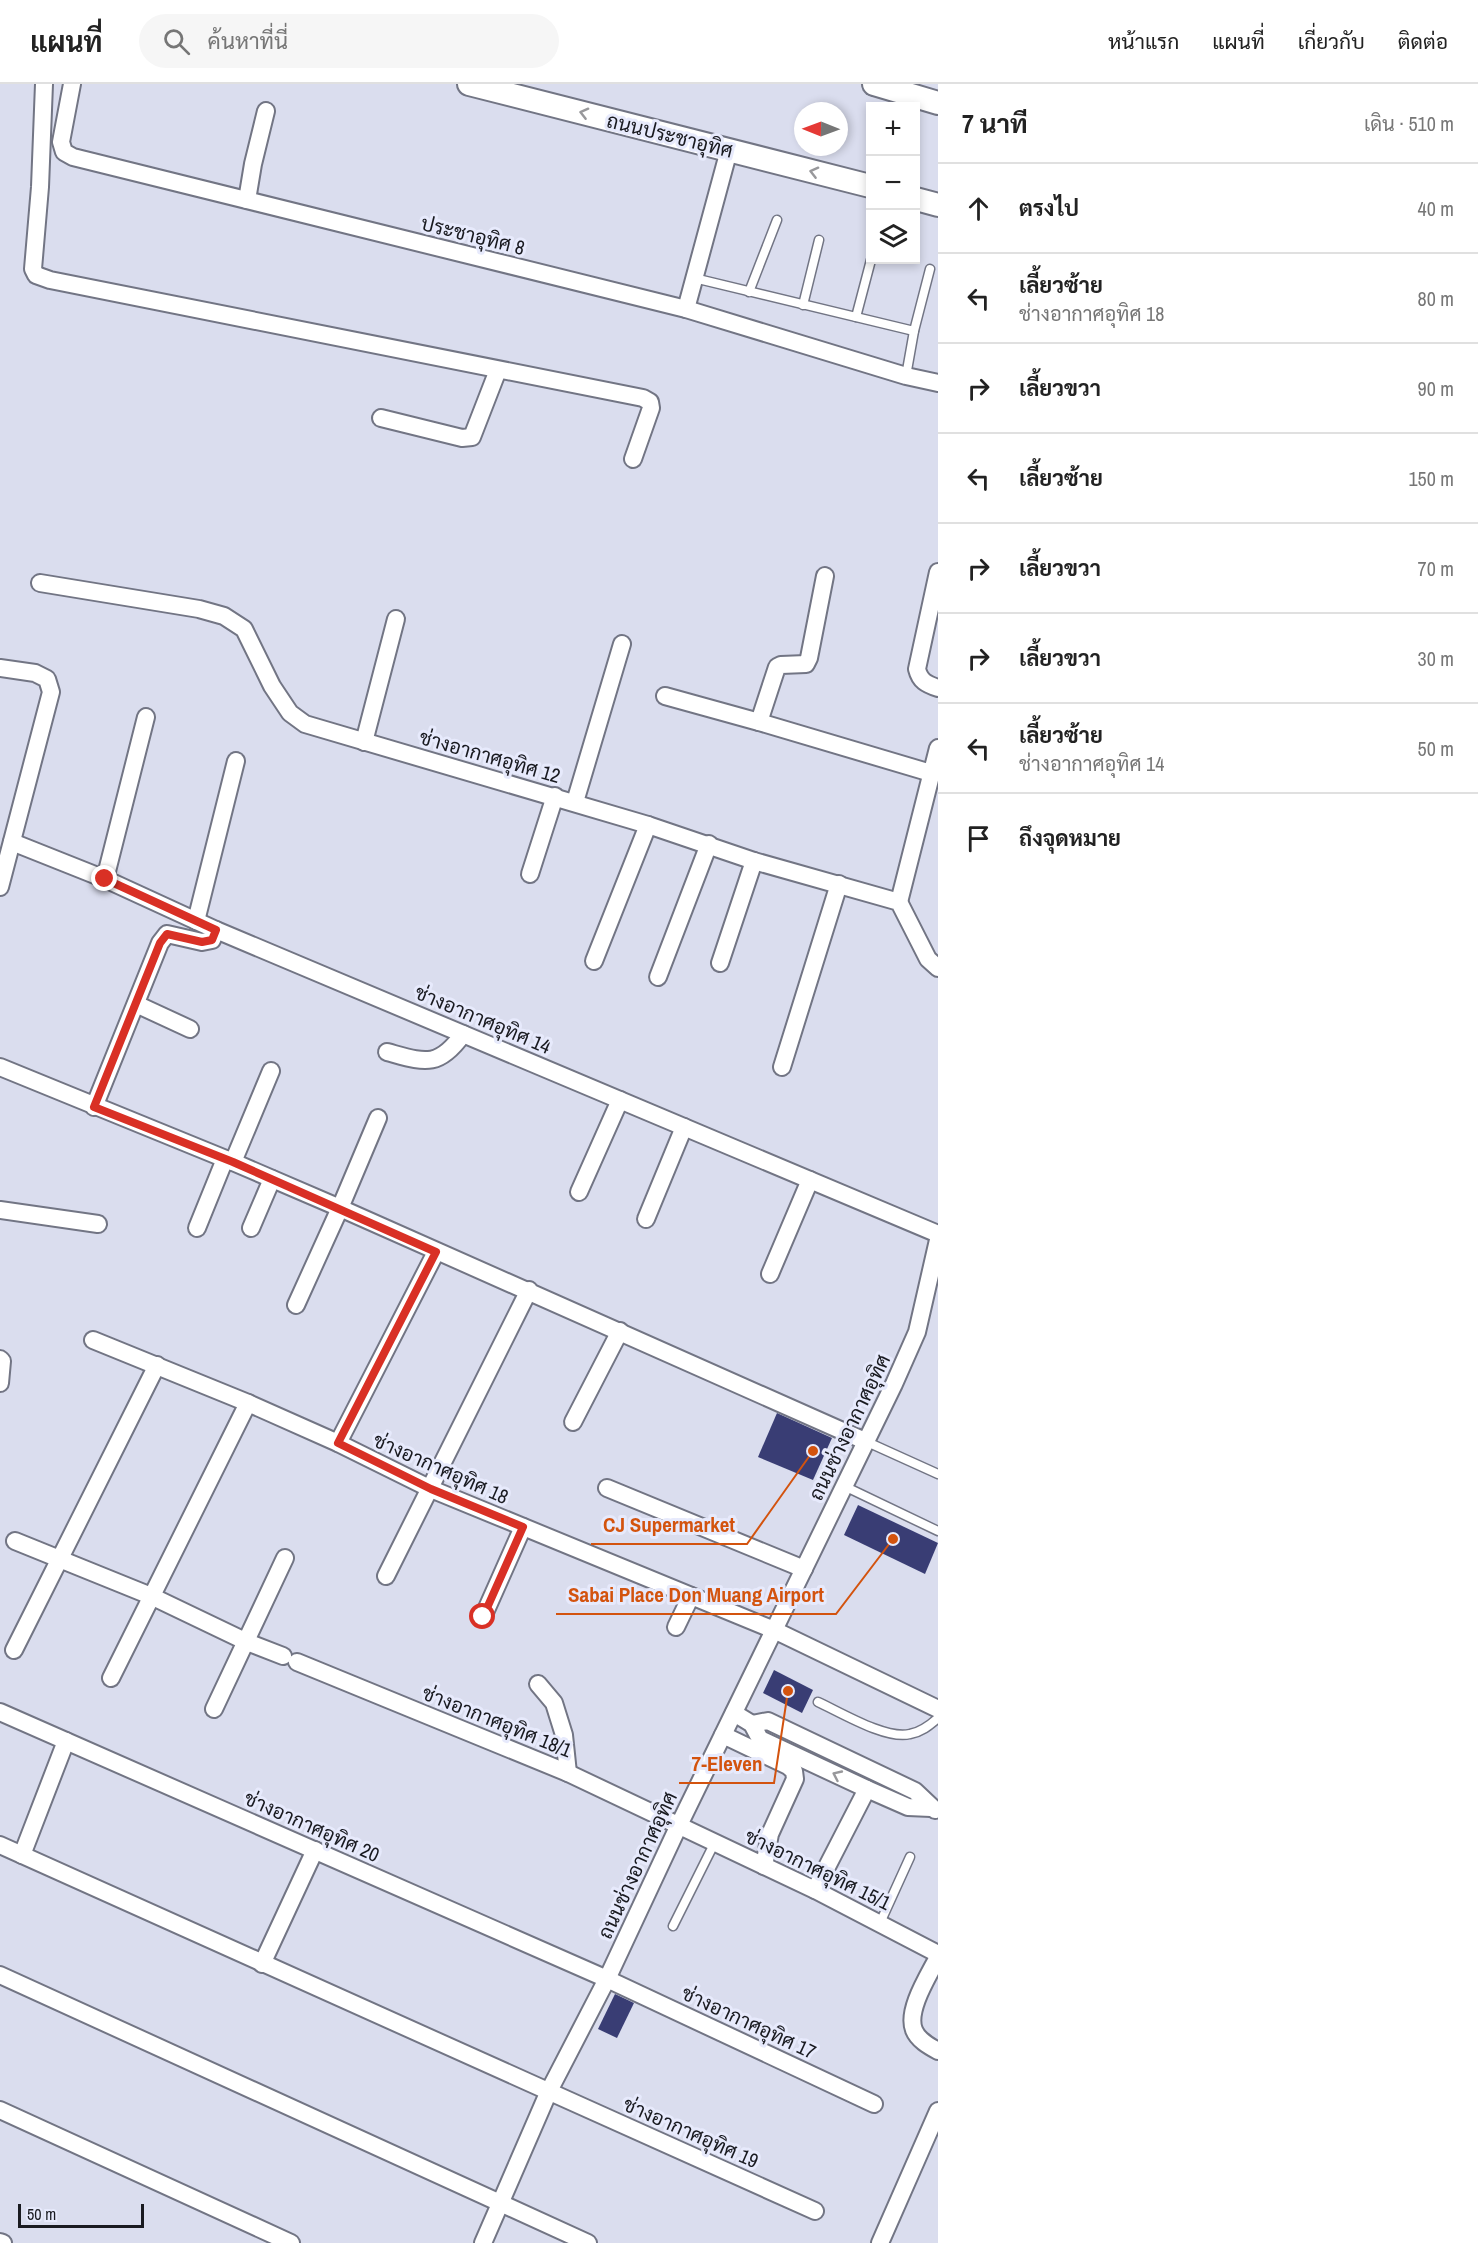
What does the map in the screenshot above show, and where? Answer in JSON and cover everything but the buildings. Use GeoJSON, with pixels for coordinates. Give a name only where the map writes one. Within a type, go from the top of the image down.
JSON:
{"type":"FeatureCollection","features":[{"type":"Feature","properties":{"kind":"street"},"geometry":{"type":"LineString","coordinates":[[44,84],[40,187],[33,269],[36,275],[50,280],[221,316],[643,398],[650,402],[651,408],[633,459]]}},
{"type":"Feature","properties":{"kind":"street","name":"ประชาอุทิศ 8"},"geometry":{"type":"LineString","coordinates":[[72,84],[61,142],[64,152],[73,158],[686,309],[906,376],[938,383]]}},
{"type":"Feature","properties":{"kind":"street","name":"ถนนประชาอุทิศ"},"geometry":{"type":"LineString","coordinates":[[469,84],[866,185]]}},
{"type":"Feature","properties":{"kind":"street"},"geometry":{"type":"LineString","coordinates":[[874,84],[938,103]]}},
{"type":"Feature","properties":{"kind":"street"},"geometry":{"type":"LineString","coordinates":[[247,200],[266,111]]}},
{"type":"Feature","properties":{"kind":"street"},"geometry":{"type":"LineString","coordinates":[[686,309],[729,150]]}},
{"type":"Feature","properties":{"kind":"street"},"geometry":{"type":"LineString","coordinates":[[920,200],[938,205]]}},
{"type":"Feature","properties":{"kind":"street"},"geometry":{"type":"LineString","coordinates":[[381,418],[462,438],[472,437],[498,370]]}},
{"type":"Feature","properties":{"kind":"street"},"geometry":{"type":"LineString","coordinates":[[938,572],[917,669],[919,677],[925,683],[938,688]]}},
{"type":"Feature","properties":{"kind":"street"},"geometry":{"type":"LineString","coordinates":[[759,722],[777,667],[806,664],[812,647],[825,576]]}},
{"type":"Feature","properties":{"kind":"street","name":"ช่างอากาศอุทิศ 12"},"geometry":{"type":"LineString","coordinates":[[40,583],[199,609],[224,616],[243,629],[272,686],[290,713],[305,724],[555,796],[709,844],[754,861],[899,902]]}},
{"type":"Feature","properties":{"kind":"street"},"geometry":{"type":"LineString","coordinates":[[364,742],[396,619]]}},
{"type":"Feature","properties":{"kind":"street"},"geometry":{"type":"LineString","coordinates":[[575,802],[622,644]]}},
{"type":"Feature","properties":{"kind":"street"},"geometry":{"type":"LineString","coordinates":[[0,668],[35,673],[47,680],[51,692],[0,887]]}},
{"type":"Feature","properties":{"kind":"street"},"geometry":{"type":"LineString","coordinates":[[665,696],[931,773]]}},
{"type":"Feature","properties":{"kind":"street"},"geometry":{"type":"LineString","coordinates":[[105,879],[146,717]]}},
{"type":"Feature","properties":{"kind":"street"},"geometry":{"type":"LineString","coordinates":[[938,748],[899,902],[928,959],[938,968]]}},
{"type":"Feature","properties":{"kind":"street"},"geometry":{"type":"LineString","coordinates":[[196,921],[236,761]]}},
{"type":"Feature","properties":{"kind":"street"},"geometry":{"type":"LineString","coordinates":[[530,874],[555,796]]}},
{"type":"Feature","properties":{"kind":"street"},"geometry":{"type":"LineString","coordinates":[[594,961],[648,825]]}},
{"type":"Feature","properties":{"kind":"street","name":"ช่างอากาศอุทิศ 14"},"geometry":{"type":"LineString","coordinates":[[12,842],[105,879],[216,930],[810,1180],[938,1243]]}},
{"type":"Feature","properties":{"kind":"street"},"geometry":{"type":"LineString","coordinates":[[658,977],[709,844]]}},
{"type":"Feature","properties":{"kind":"street"},"geometry":{"type":"LineString","coordinates":[[720,963],[754,861]]}},
{"type":"Feature","properties":{"kind":"street"},"geometry":{"type":"LineString","coordinates":[[782,1067],[839,884]]}},
{"type":"Feature","properties":{"kind":"street"},"geometry":{"type":"LineString","coordinates":[[94,1107],[160,943],[167,934],[202,942],[212,940],[216,930]]}},
{"type":"Feature","properties":{"kind":"street"},"geometry":{"type":"LineString","coordinates":[[136,1004],[190,1029]]}},
{"type":"Feature","properties":{"kind":"street"},"geometry":{"type":"LineString","coordinates":[[387,1052],[422,1062],[440,1058],[454,1046],[463,1034]]}},
{"type":"Feature","properties":{"kind":"street"},"geometry":{"type":"LineString","coordinates":[[0,1067],[229,1160],[436,1252],[529,1290],[866,1441]]}},
{"type":"Feature","properties":{"kind":"street"},"geometry":{"type":"LineString","coordinates":[[197,1228],[271,1071]]}},
{"type":"Feature","properties":{"kind":"street"},"geometry":{"type":"LineString","coordinates":[[579,1192],[620,1100]]}},
{"type":"Feature","properties":{"kind":"street"},"geometry":{"type":"LineString","coordinates":[[296,1305],[378,1118]]}},
{"type":"Feature","properties":{"kind":"street"},"geometry":{"type":"LineString","coordinates":[[646,1220],[684,1127]]}},
{"type":"Feature","properties":{"kind":"street"},"geometry":{"type":"LineString","coordinates":[[251,1228],[272,1179]]}},
{"type":"Feature","properties":{"kind":"street"},"geometry":{"type":"LineString","coordinates":[[770,1274],[810,1180]]}},
{"type":"Feature","properties":{"kind":"street"},"geometry":{"type":"LineString","coordinates":[[0,1210],[98,1224]]}},
{"type":"Feature","properties":{"kind":"street","name":"ถนนช่างอากาศอุทิศ"},"geometry":{"type":"LineString","coordinates":[[483,2243],[549,2091],[607,1979],[917,1332],[938,1243]]}},
{"type":"Feature","properties":{"kind":"street"},"geometry":{"type":"LineString","coordinates":[[338,1443],[436,1252]]}},
{"type":"Feature","properties":{"kind":"street"},"geometry":{"type":"LineString","coordinates":[[386,1576],[529,1290]]}},
{"type":"Feature","properties":{"kind":"street"},"geometry":{"type":"LineString","coordinates":[[573,1422],[620,1331]]}},
{"type":"Feature","properties":{"kind":"street","name":"ช่างอากาศอุทิศ 18"},"geometry":{"type":"LineString","coordinates":[[93,1340],[248,1403],[338,1443],[431,1489],[774,1630],[938,1709]]}},
{"type":"Feature","properties":{"kind":"street"},"geometry":{"type":"LineString","coordinates":[[0,1359],[2,1361],[0,1383]]}},
{"type":"Feature","properties":{"kind":"street"},"geometry":{"type":"LineString","coordinates":[[14,1650],[157,1365]]}},
{"type":"Feature","properties":{"kind":"street"},"geometry":{"type":"LineString","coordinates":[[111,1678],[248,1403]]}},
{"type":"Feature","properties":{"kind":"street"},"geometry":{"type":"LineString","coordinates":[[607,1488],[804,1569]]}},
{"type":"Feature","properties":{"kind":"street"},"geometry":{"type":"LineString","coordinates":[[483,1617],[523,1527]]}},
{"type":"Feature","properties":{"kind":"street","name":"ช่างอากาศอุทิศ 18/1"},"geometry":{"type":"LineString","coordinates":[[15,1541],[151,1596],[247,1642],[568,1773],[679,1825]]}},
{"type":"Feature","properties":{"kind":"street"},"geometry":{"type":"LineString","coordinates":[[214,1709],[285,1558]]}},
{"type":"Feature","properties":{"kind":"street"},"geometry":{"type":"LineString","coordinates":[[676,1627],[691,1596]]}},
{"type":"Feature","properties":{"kind":"street"},"geometry":{"type":"LineString","coordinates":[[538,1684],[554,1703],[564,1735],[568,1773]]}},
{"type":"Feature","properties":{"kind":"street","name":"ช่างอากาศอุทิศ 20"},"geometry":{"type":"LineString","coordinates":[[0,1712],[607,1979]]}},
{"type":"Feature","properties":{"kind":"street"},"geometry":{"type":"LineString","coordinates":[[734,1713],[752,1724],[760,1739],[908,1807],[934,1810]]}},
{"type":"Feature","properties":{"kind":"street"},"geometry":{"type":"LineString","coordinates":[[752,1724],[768,1721],[915,1791],[934,1810]]}},
{"type":"Feature","properties":{"kind":"street"},"geometry":{"type":"LineString","coordinates":[[723,1735],[794,1771],[795,1779],[770,1834],[769,1850],[764,1866]]}},
{"type":"Feature","properties":{"kind":"street"},"geometry":{"type":"LineString","coordinates":[[22,1855],[66,1741]]}},
{"type":"Feature","properties":{"kind":"street"},"geometry":{"type":"LineString","coordinates":[[815,1890],[867,1790]]}},
{"type":"Feature","properties":{"kind":"street","name":"ช่างอากาศอุทิศ 15/1"},"geometry":{"type":"LineString","coordinates":[[679,1825],[815,1890],[938,1955],[921,1989],[912,2014],[914,2033],[926,2045],[938,2051]]}},
{"type":"Feature","properties":{"kind":"street","name":"ช่างอากาศอุทิศ 19"},"geometry":{"type":"LineString","coordinates":[[0,1845],[815,2211]]}},
{"type":"Feature","properties":{"kind":"street"},"geometry":{"type":"LineString","coordinates":[[262,1964],[315,1850]]}},
{"type":"Feature","properties":{"kind":"street"},"geometry":{"type":"LineString","coordinates":[[0,1975],[588,2243]]}},
{"type":"Feature","properties":{"kind":"street","name":"ช่างอากาศอุทิศ 17"},"geometry":{"type":"LineString","coordinates":[[607,1979],[874,2104]]}},
{"type":"Feature","properties":{"kind":"street"},"geometry":{"type":"LineString","coordinates":[[0,2110],[291,2243]]}},
{"type":"Feature","properties":{"kind":"street"},"geometry":{"type":"LineString","coordinates":[[879,2243],[938,2111]]}},
{"type":"Feature","properties":{"kind":"lane"},"geometry":{"type":"LineString","coordinates":[[749,292],[777,220]]}},
{"type":"Feature","properties":{"kind":"lane"},"geometry":{"type":"LineString","coordinates":[[803,304],[819,240]]}},
{"type":"Feature","properties":{"kind":"lane"},"geometry":{"type":"LineString","coordinates":[[856,317],[870,264]]}},
{"type":"Feature","properties":{"kind":"lane"},"geometry":{"type":"LineString","coordinates":[[906,376],[914,331],[930,269]]}},
{"type":"Feature","properties":{"kind":"lane"},"geometry":{"type":"LineString","coordinates":[[694,278],[914,331]]}},
{"type":"Feature","properties":{"kind":"lane"},"geometry":{"type":"LineString","coordinates":[[866,1441],[938,1474]]}},
{"type":"Feature","properties":{"kind":"lane"},"geometry":{"type":"LineString","coordinates":[[844,1486],[938,1531]]}},
{"type":"Feature","properties":{"kind":"lane"},"geometry":{"type":"LineString","coordinates":[[818,1702],[888,1733],[908,1735],[927,1728],[938,1718]]}},
{"type":"Feature","properties":{"kind":"lane"},"geometry":{"type":"LineString","coordinates":[[673,1926],[715,1842]]}},
{"type":"Feature","properties":{"kind":"lane"},"geometry":{"type":"LineString","coordinates":[[880,1923],[910,1857]]}},
{"type":"Feature","properties":{"kind":"place","name":"CJ Supermarket"},"geometry":{"type":"Point","coordinates":[813,1451]}},
{"type":"Feature","properties":{"kind":"place","name":"Sabai Place Don Muang Airport"},"geometry":{"type":"Point","coordinates":[893,1539]}},
{"type":"Feature","properties":{"kind":"place","name":"7-Eleven"},"geometry":{"type":"Point","coordinates":[788,1691]}},
{"type":"Feature","properties":{"kind":"route"},"geometry":{"type":"LineString","coordinates":[[105,879],[216,930],[212,940],[202,942],[167,934],[160,943],[94,1107],[233,1162],[436,1252],[338,1443],[431,1489],[523,1527],[483,1617]]}}]}
